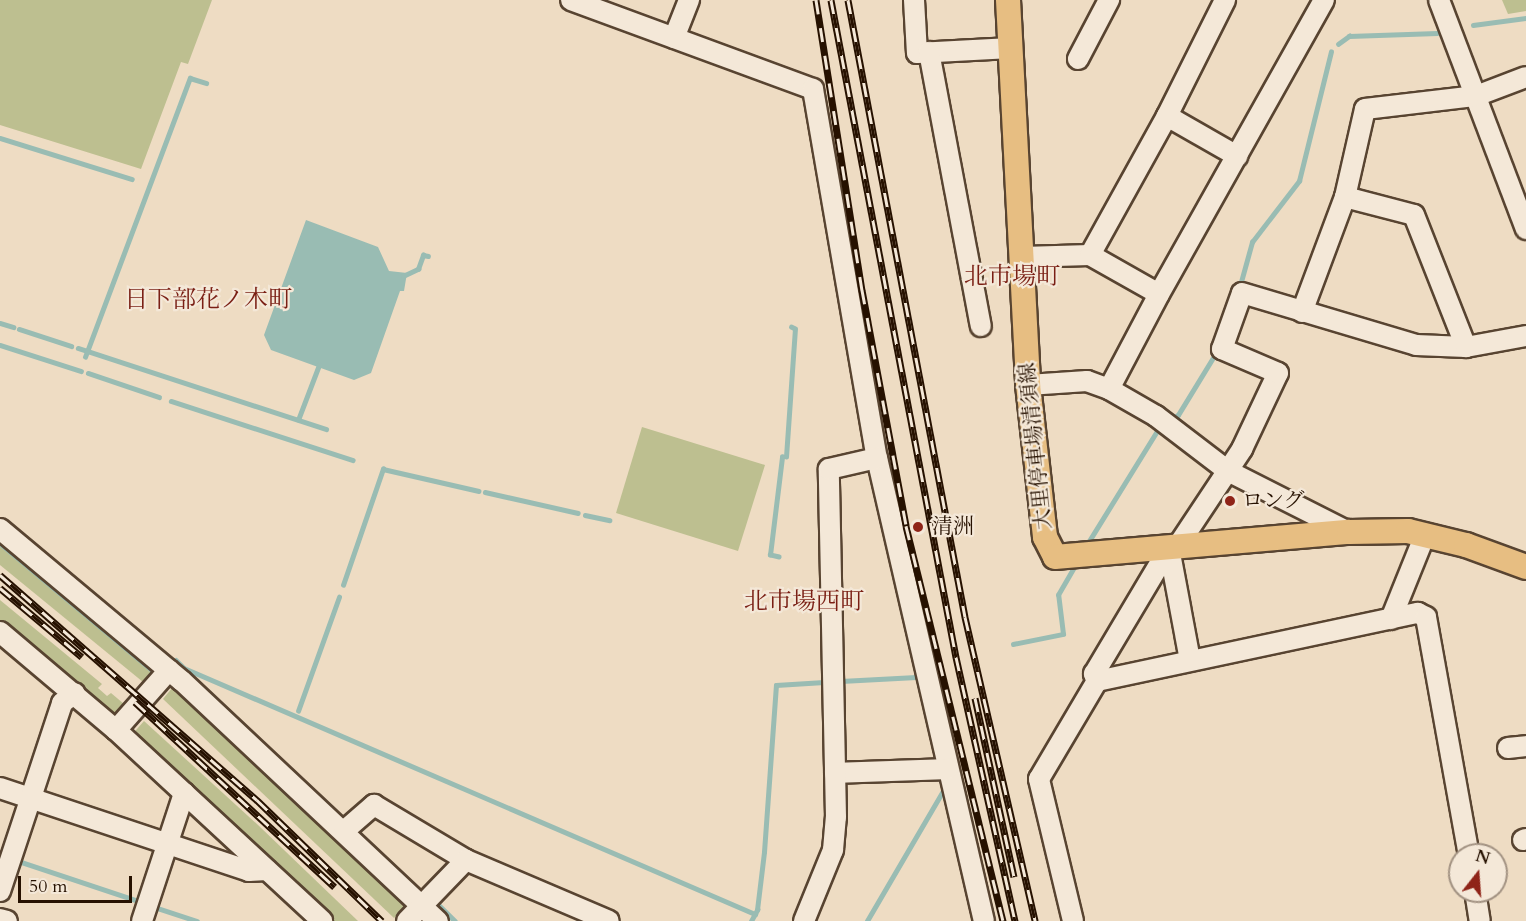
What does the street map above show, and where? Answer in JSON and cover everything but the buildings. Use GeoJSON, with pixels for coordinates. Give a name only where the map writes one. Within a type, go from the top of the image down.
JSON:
{"type":"FeatureCollection","features":[{"type":"Feature","properties":{"kind":"main road","name":"大里停車場清須線"},"geometry":{"type":"LineString","coordinates":[[1008,0],[1028,385],[1045,537],[1055,557],[1349,532],[1408,531],[1526,567]]}},
{"type":"Feature","properties":{"kind":"street"},"geometry":{"type":"LineString","coordinates":[[571,0],[813,89],[877,458],[946,769],[984,921]]}},
{"type":"Feature","properties":{"kind":"street"},"geometry":{"type":"LineString","coordinates":[[674,38],[689,0]]}},
{"type":"Feature","properties":{"kind":"street"},"geometry":{"type":"LineString","coordinates":[[914,0],[917,53],[1011,48]]}},
{"type":"Feature","properties":{"kind":"street"},"geometry":{"type":"LineString","coordinates":[[1078,59],[1109,0]]}},
{"type":"Feature","properties":{"kind":"street"},"geometry":{"type":"LineString","coordinates":[[1090,255],[1167,117],[1225,0]]}},
{"type":"Feature","properties":{"kind":"street"},"geometry":{"type":"LineString","coordinates":[[1109,389],[1159,294],[1324,0]]}},
{"type":"Feature","properties":{"kind":"street"},"geometry":{"type":"LineString","coordinates":[[1438,0],[1526,229]]}},
{"type":"Feature","properties":{"kind":"street"},"geometry":{"type":"LineString","coordinates":[[929,52],[981,326]]}},
{"type":"Feature","properties":{"kind":"street"},"geometry":{"type":"LineString","coordinates":[[1302,312],[1345,197],[1365,109],[1476,96],[1526,77]]}},
{"type":"Feature","properties":{"kind":"street"},"geometry":{"type":"LineString","coordinates":[[1167,117],[1237,156]]}},
{"type":"Feature","properties":{"kind":"street"},"geometry":{"type":"LineString","coordinates":[[1345,197],[1414,215],[1466,347]]}},
{"type":"Feature","properties":{"kind":"street"},"geometry":{"type":"LineString","coordinates":[[1023,257],[1090,255],[1159,294]]}},
{"type":"Feature","properties":{"kind":"street"},"geometry":{"type":"LineString","coordinates":[[1097,681],[1094,674],[1173,548],[1242,449],[1278,373],[1222,349],[1242,293],[1416,345],[1466,347],[1526,336]]}},
{"type":"Feature","properties":{"kind":"street"},"geometry":{"type":"LineString","coordinates":[[1028,385],[1087,381],[1109,389],[1163,422],[1228,471],[1349,532]]}},
{"type":"Feature","properties":{"kind":"street"},"geometry":{"type":"LineString","coordinates":[[804,921],[833,850],[835,773],[829,469],[877,458]]}},
{"type":"Feature","properties":{"kind":"street"},"geometry":{"type":"LineString","coordinates":[[0,530],[169,670],[438,921]]}},
{"type":"Feature","properties":{"kind":"street"},"geometry":{"type":"LineString","coordinates":[[1392,619],[1425,535]]}},
{"type":"Feature","properties":{"kind":"street"},"geometry":{"type":"LineString","coordinates":[[1173,548],[1190,660]]}},
{"type":"Feature","properties":{"kind":"street"},"geometry":{"type":"LineString","coordinates":[[1073,921],[1039,779],[1097,681],[1418,613],[1426,617],[1467,843]]}},
{"type":"Feature","properties":{"kind":"street"},"geometry":{"type":"LineString","coordinates":[[0,632],[75,693],[322,921]]}},
{"type":"Feature","properties":{"kind":"street"},"geometry":{"type":"LineString","coordinates":[[116,730],[169,670]]}},
{"type":"Feature","properties":{"kind":"street"},"geometry":{"type":"LineString","coordinates":[[0,891],[62,703],[75,693]]}},
{"type":"Feature","properties":{"kind":"street"},"geometry":{"type":"LineString","coordinates":[[835,773],[946,769]]}},
{"type":"Feature","properties":{"kind":"street"},"geometry":{"type":"LineString","coordinates":[[0,788],[249,871],[267,870]]}},
{"type":"Feature","properties":{"kind":"street"},"geometry":{"type":"LineString","coordinates":[[142,921],[184,793]]}},
{"type":"Feature","properties":{"kind":"street"},"geometry":{"type":"LineString","coordinates":[[344,831],[374,805],[466,860],[609,921]]}},
{"type":"Feature","properties":{"kind":"street"},"geometry":{"type":"LineString","coordinates":[[407,921],[466,860]]}},
{"type":"Feature","properties":{"kind":"street"},"geometry":{"type":"LineString","coordinates":[[1477,903],[1480,921]]}},
{"type":"Feature","properties":{"kind":"street"},"geometry":{"type":"LineString","coordinates":[[0,919],[7,921]]}},
{"type":"Feature","properties":{"kind":"green space"},"geometry":{"type":"Polygon","coordinates":[[[0,0],[212,0],[188,64],[181,62],[141,169],[0,125],[0,0]]]}},
{"type":"Feature","properties":{"kind":"green space"},"geometry":{"type":"Polygon","coordinates":[[[1502,0],[1526,0],[1526,11],[1508,14],[1502,0]]]}},
{"type":"Feature","properties":{"kind":"green space"},"geometry":{"type":"Polygon","coordinates":[[[642,427],[765,465],[738,551],[616,513],[642,427]]]}},
{"type":"Feature","properties":{"kind":"green space"},"geometry":{"type":"Polygon","coordinates":[[[0,545],[152,672],[143,682],[0,565],[0,545]]]}},
{"type":"Feature","properties":{"kind":"green space"},"geometry":{"type":"Polygon","coordinates":[[[0,600],[102,684],[98,688],[107,696],[111,693],[124,704],[111,718],[0,625],[0,600]]]}},
{"type":"Feature","properties":{"kind":"green space"},"geometry":{"type":"Polygon","coordinates":[[[172,688],[407,905],[394,918],[163,699],[172,688]]]}},
{"type":"Feature","properties":{"kind":"green space"},"geometry":{"type":"Polygon","coordinates":[[[144,721],[258,825],[358,921],[331,921],[130,737],[144,721]]]}},
{"type":"Feature","properties":{"kind":"water"},"geometry":{"type":"Polygon","coordinates":[[[306,220],[378,247],[389,271],[407,273],[404,291],[400,291],[371,373],[354,380],[271,350],[264,335],[306,220]]]}},
{"type":"Feature","properties":{"kind":"waterway"},"geometry":{"type":"LineString","coordinates":[[1473,25],[1526,18]]}},
{"type":"Feature","properties":{"kind":"waterway"},"geometry":{"type":"LineString","coordinates":[[1338,44],[1349,36],[1437,33]]}},
{"type":"Feature","properties":{"kind":"waterway"},"geometry":{"type":"LineString","coordinates":[[1239,289],[1252,242],[1299,181],[1331,52]]}},
{"type":"Feature","properties":{"kind":"waterway"},"geometry":{"type":"LineString","coordinates":[[85,357],[190,78],[206,83]]}},
{"type":"Feature","properties":{"kind":"waterway"},"geometry":{"type":"LineString","coordinates":[[0,138],[132,179]]}},
{"type":"Feature","properties":{"kind":"waterway"},"geometry":{"type":"LineString","coordinates":[[403,276],[418,269],[423,255],[428,256]]}},
{"type":"Feature","properties":{"kind":"waterway"},"geometry":{"type":"LineString","coordinates":[[0,323],[13,327]]}},
{"type":"Feature","properties":{"kind":"waterway"},"geometry":{"type":"LineString","coordinates":[[779,557],[770,555],[782,457],[786,457],[795,329],[791,327]]}},
{"type":"Feature","properties":{"kind":"waterway"},"geometry":{"type":"LineString","coordinates":[[19,329],[71,346]]}},
{"type":"Feature","properties":{"kind":"waterway"},"geometry":{"type":"LineString","coordinates":[[0,345],[81,371]]}},
{"type":"Feature","properties":{"kind":"waterway"},"geometry":{"type":"LineString","coordinates":[[78,348],[326,429]]}},
{"type":"Feature","properties":{"kind":"waterway"},"geometry":{"type":"LineString","coordinates":[[1170,420],[1178,415],[1217,351]]}},
{"type":"Feature","properties":{"kind":"waterway"},"geometry":{"type":"LineString","coordinates":[[298,420],[319,365]]}},
{"type":"Feature","properties":{"kind":"waterway"},"geometry":{"type":"LineString","coordinates":[[88,373],[159,397]]}},
{"type":"Feature","properties":{"kind":"waterway"},"geometry":{"type":"LineString","coordinates":[[171,401],[353,460]]}},
{"type":"Feature","properties":{"kind":"waterway"},"geometry":{"type":"LineString","coordinates":[[1086,546],[1160,426]]}},
{"type":"Feature","properties":{"kind":"waterway"},"geometry":{"type":"LineString","coordinates":[[343,585],[383,469],[479,491]]}},
{"type":"Feature","properties":{"kind":"waterway"},"geometry":{"type":"LineString","coordinates":[[485,492],[578,513]]}},
{"type":"Feature","properties":{"kind":"waterway"},"geometry":{"type":"LineString","coordinates":[[585,515],[609,520]]}},
{"type":"Feature","properties":{"kind":"waterway"},"geometry":{"type":"LineString","coordinates":[[0,543],[153,671]]}},
{"type":"Feature","properties":{"kind":"waterway"},"geometry":{"type":"LineString","coordinates":[[1013,644],[1063,634],[1058,595],[1076,564]]}},
{"type":"Feature","properties":{"kind":"waterway"},"geometry":{"type":"LineString","coordinates":[[298,711],[339,597]]}},
{"type":"Feature","properties":{"kind":"waterway"},"geometry":{"type":"LineString","coordinates":[[176,660],[184,668],[755,914]]}},
{"type":"Feature","properties":{"kind":"waterway"},"geometry":{"type":"LineString","coordinates":[[841,681],[916,677]]}},
{"type":"Feature","properties":{"kind":"waterway"},"geometry":{"type":"LineString","coordinates":[[751,921],[757,910],[764,852],[776,685],[824,682]]}},
{"type":"Feature","properties":{"kind":"waterway"},"geometry":{"type":"LineString","coordinates":[[867,921],[943,791]]}},
{"type":"Feature","properties":{"kind":"waterway"},"geometry":{"type":"LineString","coordinates":[[18,861],[141,902]]}},
{"type":"Feature","properties":{"kind":"waterway"},"geometry":{"type":"LineString","coordinates":[[440,906],[455,921]]}},
{"type":"Feature","properties":{"kind":"waterway"},"geometry":{"type":"LineString","coordinates":[[154,907],[197,921]]}},
{"type":"Feature","properties":{"kind":"railway"},"geometry":{"type":"LineString","coordinates":[[816,0],[862,290],[906,526],[1003,921]]}},
{"type":"Feature","properties":{"kind":"railway"},"geometry":{"type":"LineString","coordinates":[[831,0],[956,657],[1015,921]]}},
{"type":"Feature","properties":{"kind":"railway"},"geometry":{"type":"LineString","coordinates":[[848,0],[965,617],[1035,921]]}},
{"type":"Feature","properties":{"kind":"railway"},"geometry":{"type":"LineString","coordinates":[[0,575],[257,800],[382,921]]}},
{"type":"Feature","properties":{"kind":"railway"},"geometry":{"type":"LineString","coordinates":[[0,588],[82,657]]}},
{"type":"Feature","properties":{"kind":"railway"},"geometry":{"type":"LineString","coordinates":[[975,698],[1014,877]]}},
{"type":"Feature","properties":{"kind":"railway"},"geometry":{"type":"LineString","coordinates":[[135,702],[335,887]]}},
{"type":"Feature","properties":{"kind":"place","name":"ロング"},"geometry":{"type":"Point","coordinates":[1230,501]}},
{"type":"Feature","properties":{"kind":"place","name":"清洲"},"geometry":{"type":"Point","coordinates":[918,527]}},
{"type":"Feature","properties":{"kind":"district","name":"北市場町"},"geometry":{"type":"Point","coordinates":[1012,277]}},
{"type":"Feature","properties":{"kind":"district","name":"日下部花ノ木町"},"geometry":{"type":"Point","coordinates":[208,300]}},
{"type":"Feature","properties":{"kind":"district","name":"北市場西町"},"geometry":{"type":"Point","coordinates":[804,602]}}]}
